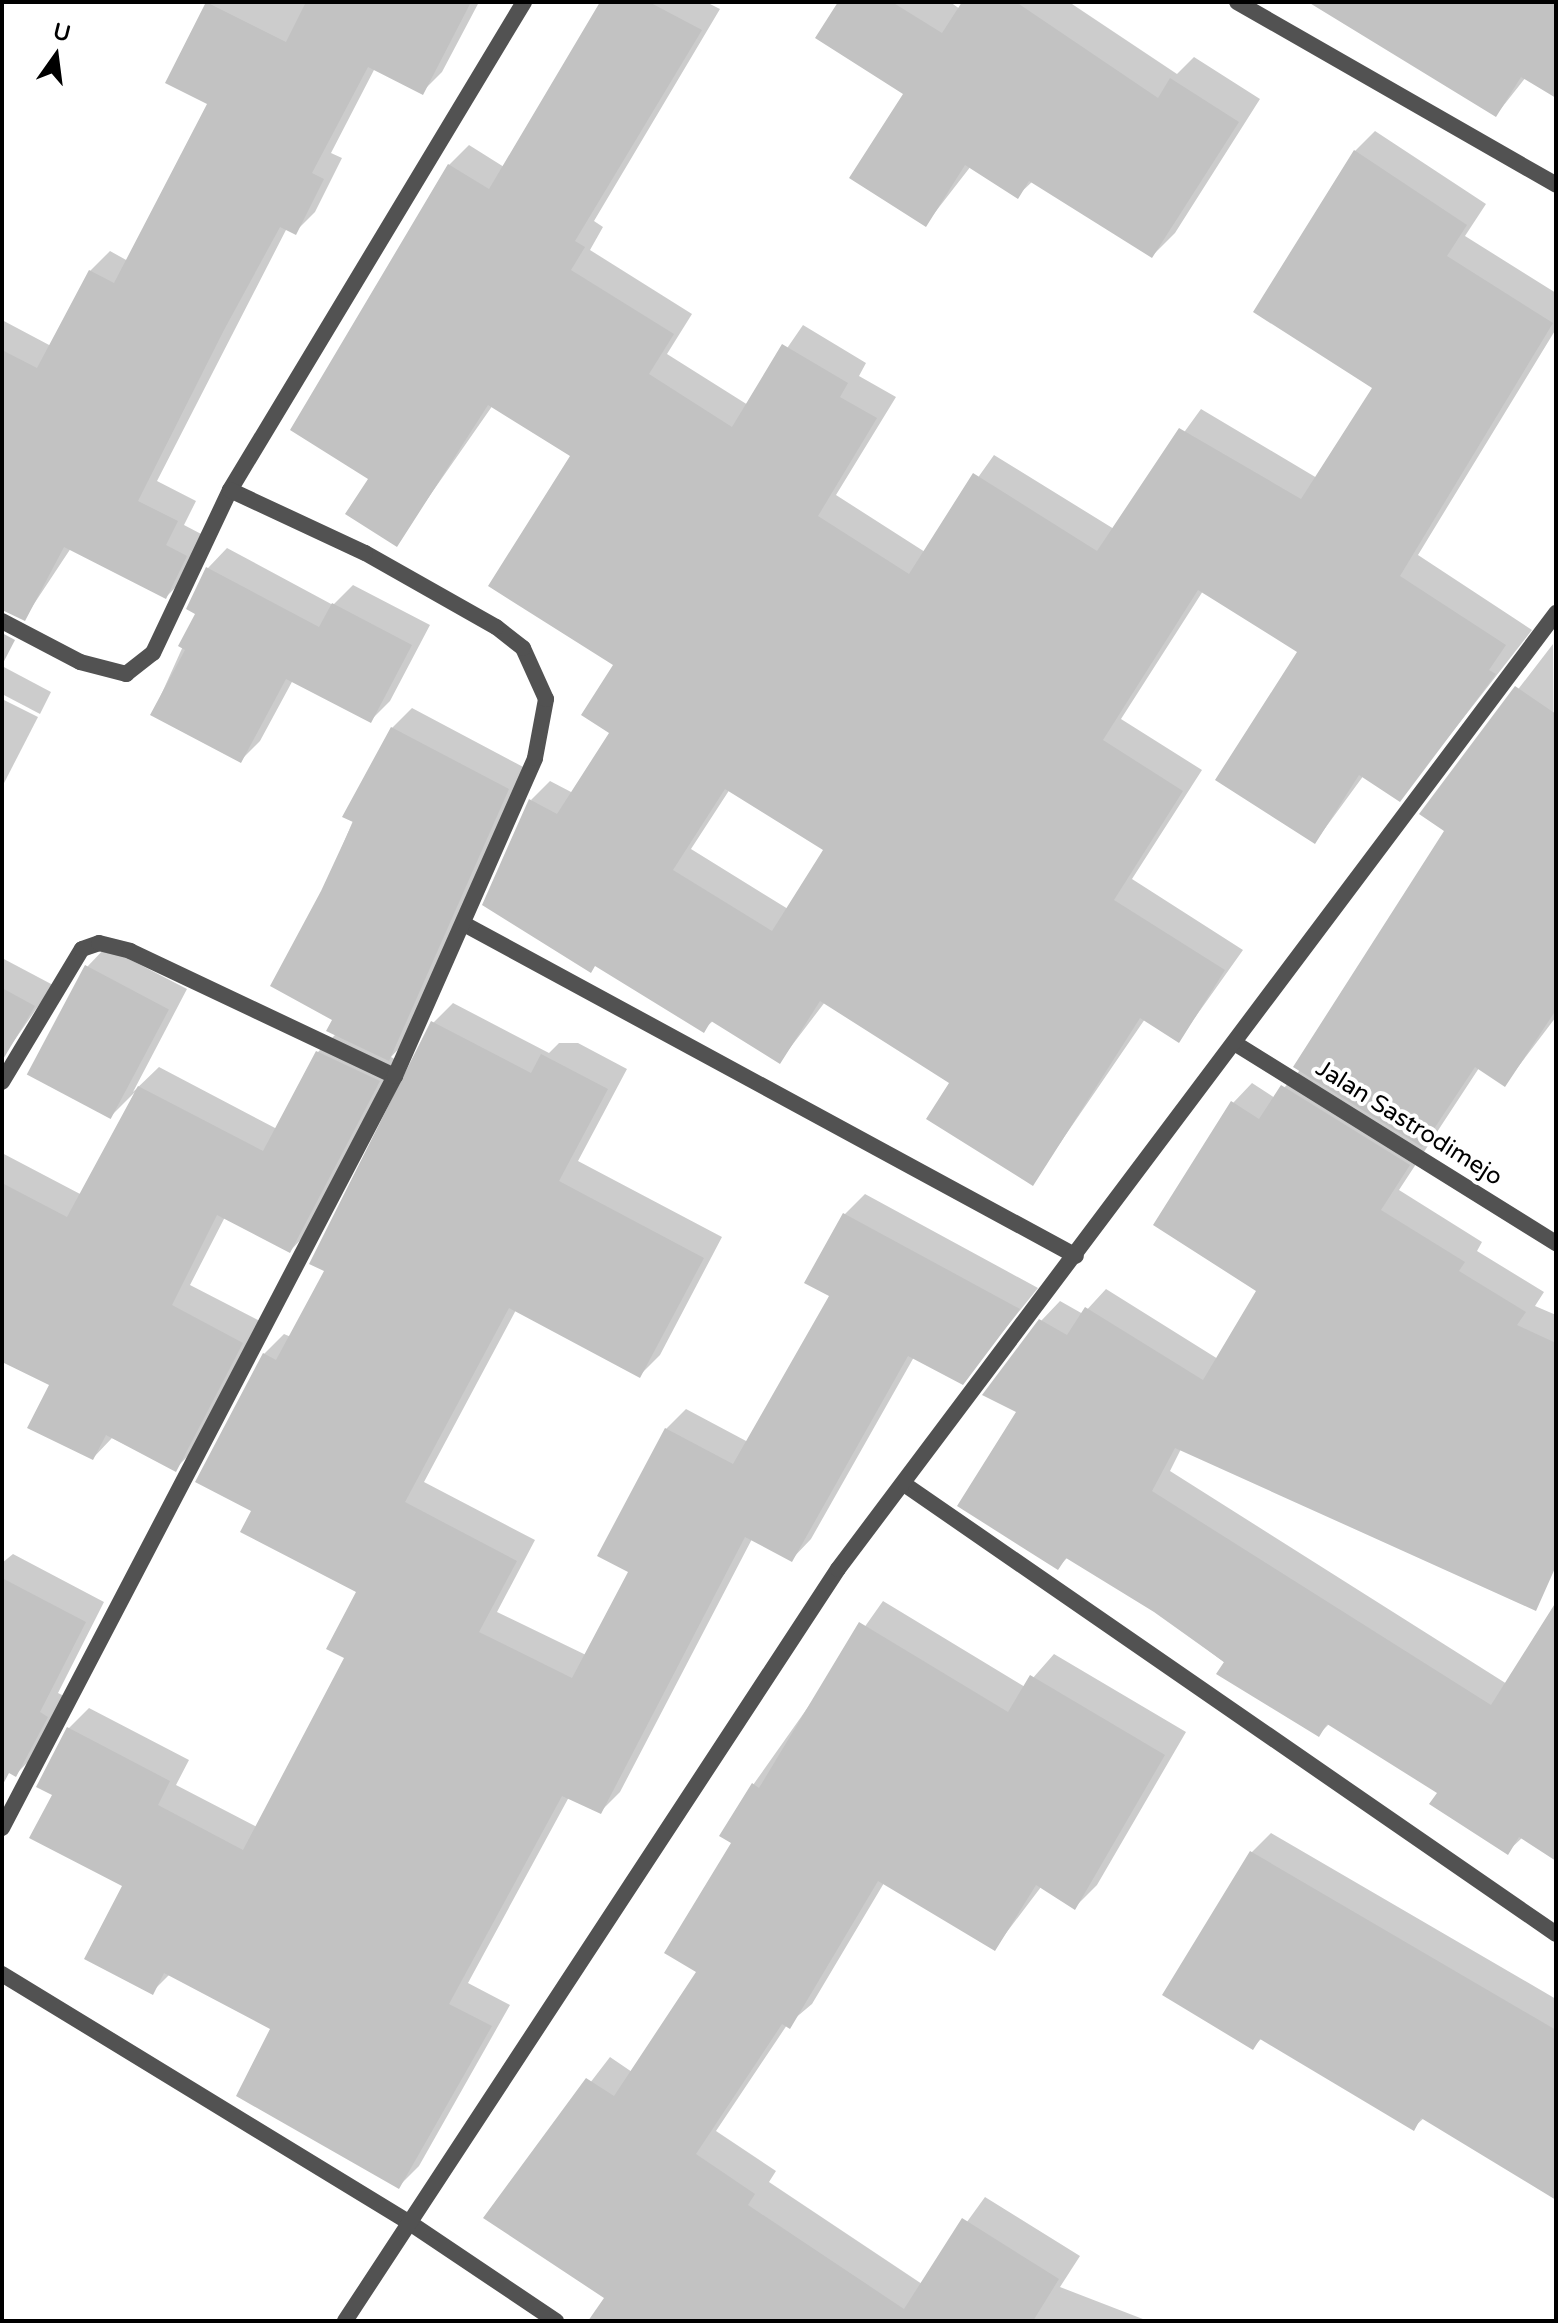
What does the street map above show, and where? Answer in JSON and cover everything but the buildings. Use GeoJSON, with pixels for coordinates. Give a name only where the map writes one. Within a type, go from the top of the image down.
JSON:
{"type":"FeatureCollection","features":[{"type":"Feature","properties":{"kind":"street"},"geometry":{"type":"LineString","coordinates":[[2,621],[80,662],[126,674],[153,653],[230,490],[524,2]]}},
{"type":"Feature","properties":{"kind":"street"},"geometry":{"type":"LineString","coordinates":[[1237,2],[1556,185]]}},
{"type":"Feature","properties":{"kind":"street"},"geometry":{"type":"LineString","coordinates":[[2,1828],[395,1076],[535,758],[546,699],[540,674],[523,648],[496,627],[365,553],[230,490]]}},
{"type":"Feature","properties":{"kind":"street"},"geometry":{"type":"LineString","coordinates":[[345,2321],[838,1569],[1236,1044],[1556,613]]}},
{"type":"Feature","properties":{"kind":"street"},"geometry":{"type":"LineString","coordinates":[[464,924],[1076,1256]]}},
{"type":"Feature","properties":{"kind":"street"},"geometry":{"type":"LineString","coordinates":[[2,1082],[82,949],[99,943],[130,951],[395,1076]]}},
{"type":"Feature","properties":{"kind":"street","name":"Jalan Sastrodimejo"},"geometry":{"type":"LineString","coordinates":[[1236,1044],[1556,1243]]}},
{"type":"Feature","properties":{"kind":"street"},"geometry":{"type":"LineString","coordinates":[[904,1484],[1556,1934]]}},
{"type":"Feature","properties":{"kind":"street"},"geometry":{"type":"LineString","coordinates":[[2,1974],[410,2223],[556,2321]]}}]}
